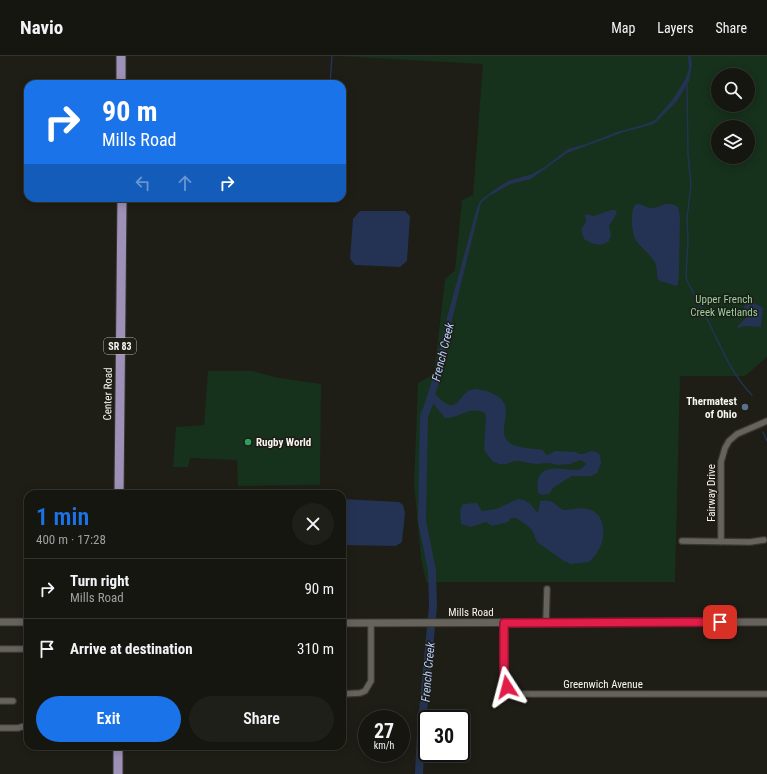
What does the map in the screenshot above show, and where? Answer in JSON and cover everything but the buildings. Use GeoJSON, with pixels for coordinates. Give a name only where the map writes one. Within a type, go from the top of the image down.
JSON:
{"type":"FeatureCollection","features":[{"type":"Feature","properties":{"kind":"main road"},"geometry":{"type":"LineString","coordinates":[[121,56],[121,80]]}},
{"type":"Feature","properties":{"kind":"main road","name":"Center Road"},"geometry":{"type":"LineString","coordinates":[[119,490],[122,202]]}},
{"type":"Feature","properties":{"kind":"main road"},"geometry":{"type":"LineString","coordinates":[[118,750],[118,774]]}},
{"type":"Feature","properties":{"kind":"street","name":"Fairway Drive"},"geometry":{"type":"LineString","coordinates":[[721,542],[721,462],[724,448],[729,440],[737,434],[767,421]]}},
{"type":"Feature","properties":{"kind":"street"},"geometry":{"type":"LineString","coordinates":[[682,542],[750,542],[764,540]]}},
{"type":"Feature","properties":{"kind":"street"},"geometry":{"type":"LineString","coordinates":[[546,623],[547,589]]}},
{"type":"Feature","properties":{"kind":"street"},"geometry":{"type":"LineString","coordinates":[[0,622],[24,622]]}},
{"type":"Feature","properties":{"kind":"street","name":"Mills Road"},"geometry":{"type":"LineString","coordinates":[[346,623],[767,622]]}},
{"type":"Feature","properties":{"kind":"street"},"geometry":{"type":"LineString","coordinates":[[346,694],[360,693],[365,691],[371,681],[371,623]]}},
{"type":"Feature","properties":{"kind":"street","name":"Greenwich Avenue"},"geometry":{"type":"LineString","coordinates":[[504,623],[505,683],[510,690],[519,694],[767,694]]}},
{"type":"Feature","properties":{"kind":"street"},"geometry":{"type":"LineString","coordinates":[[0,649],[24,649]]}},
{"type":"Feature","properties":{"kind":"street"},"geometry":{"type":"LineString","coordinates":[[0,701],[13,701]]}},
{"type":"Feature","properties":{"kind":"street"},"geometry":{"type":"LineString","coordinates":[[0,728],[18,728],[24,726]]}},
{"type":"Feature","properties":{"kind":"green space","name":"Upper French Creek Wetlands"},"geometry":{"type":"Polygon","coordinates":[[[338,56],[767,56],[767,357],[745,376],[680,376],[675,582],[426,582],[421,558],[414,484],[418,383],[434,374],[445,279],[455,270],[462,200],[473,195],[483,64],[338,56]]]}},
{"type":"Feature","properties":{"kind":"green space","name":"Rugby World"},"geometry":{"type":"Polygon","coordinates":[[[208,371],[252,371],[279,378],[321,384],[320,485],[238,486],[237,460],[190,458],[188,467],[173,467],[176,427],[204,425],[208,371]]]}},
{"type":"Feature","properties":{"kind":"water"},"geometry":{"type":"Polygon","coordinates":[[[688,56],[691,56],[692,65],[689,81],[677,101],[654,124],[624,132],[567,153],[531,179],[511,184],[489,196],[481,203],[435,394],[443,402],[449,405],[454,405],[464,394],[474,389],[489,392],[499,397],[504,403],[506,410],[504,431],[505,438],[513,445],[543,450],[546,455],[555,451],[576,452],[582,454],[594,451],[600,455],[601,464],[597,473],[591,476],[572,476],[554,487],[549,494],[542,495],[538,493],[538,483],[543,471],[555,468],[578,470],[586,464],[580,460],[570,464],[559,465],[548,463],[535,464],[519,461],[499,464],[492,461],[484,450],[485,413],[479,411],[468,411],[455,417],[445,418],[432,402],[427,414],[422,412],[434,374],[445,325],[477,208],[480,201],[494,190],[508,181],[532,174],[546,166],[568,149],[655,120],[673,99],[686,78],[689,68],[688,56]]]}},
{"type":"Feature","properties":{"kind":"water"},"geometry":{"type":"Polygon","coordinates":[[[638,204],[650,208],[667,204],[678,207],[680,217],[679,275],[678,284],[676,286],[658,279],[654,261],[636,240],[632,229],[632,215],[635,205],[638,204]]]}},
{"type":"Feature","properties":{"kind":"water"},"geometry":{"type":"Polygon","coordinates":[[[615,210],[617,213],[609,226],[611,235],[609,241],[600,245],[591,243],[584,239],[581,230],[586,221],[585,214],[594,216],[615,210]]]}},
{"type":"Feature","properties":{"kind":"water"},"geometry":{"type":"Polygon","coordinates":[[[360,211],[405,211],[410,216],[407,261],[400,267],[355,265],[350,259],[353,219],[360,211]]]}},
{"type":"Feature","properties":{"kind":"water"},"geometry":{"type":"Polygon","coordinates":[[[751,301],[763,308],[761,327],[745,326],[738,328],[738,326],[746,318],[744,306],[751,301]]]}},
{"type":"Feature","properties":{"kind":"water"},"geometry":{"type":"Polygon","coordinates":[[[346,499],[399,502],[403,505],[405,513],[402,542],[396,546],[346,545],[346,499]]]}},
{"type":"Feature","properties":{"kind":"water"},"geometry":{"type":"Polygon","coordinates":[[[518,499],[528,502],[538,513],[540,501],[553,502],[563,510],[582,508],[594,511],[601,520],[604,532],[602,544],[596,554],[589,562],[571,564],[564,561],[537,542],[532,530],[516,518],[511,518],[508,522],[492,526],[486,522],[471,527],[461,524],[460,510],[463,504],[477,503],[482,511],[496,509],[518,499]]]}},
{"type":"Feature","properties":{"kind":"waterway"},"geometry":{"type":"LineString","coordinates":[[330,80],[332,56]]}},
{"type":"Feature","properties":{"kind":"waterway"},"geometry":{"type":"LineString","coordinates":[[687,82],[688,154],[691,186],[687,218],[687,281],[732,369],[752,395]]}},
{"type":"Feature","properties":{"kind":"waterway","name":"French Creek"},"geometry":{"type":"LineString","coordinates":[[419,774],[421,732],[433,606],[432,571],[422,521],[424,416],[429,404]]}},
{"type":"Feature","properties":{"kind":"waterway"},"geometry":{"type":"LineString","coordinates":[[763,432],[767,441]]}},
{"type":"Feature","properties":{"kind":"place","name":"Thermatest of Ohio"},"geometry":{"type":"Point","coordinates":[745,407]}},
{"type":"Feature","properties":{"kind":"place","name":"Rugby World"},"geometry":{"type":"Point","coordinates":[248,442]}},
{"type":"Feature","properties":{"kind":"route"},"geometry":{"type":"LineString","coordinates":[[507,687],[504,678],[504,623],[720,622]]}}]}
